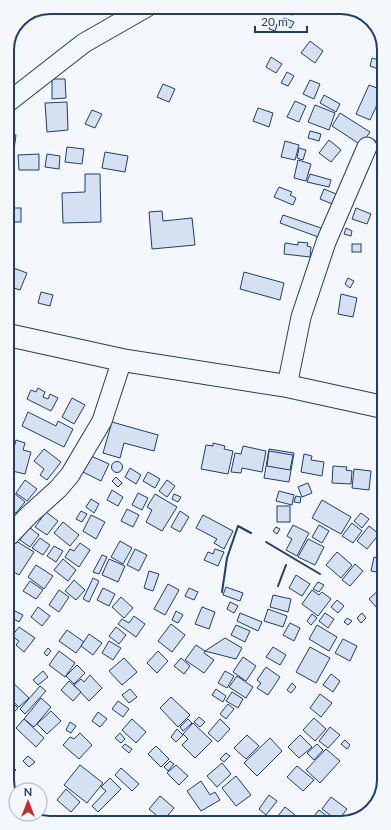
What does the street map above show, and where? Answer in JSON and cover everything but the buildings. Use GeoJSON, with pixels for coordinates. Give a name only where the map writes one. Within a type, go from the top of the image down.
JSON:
{"type":"FeatureCollection","features":[{"type":"Feature","properties":{"kind":"main road"},"geometry":{"type":"LineString","coordinates":[[14,336],[122,360],[287,386],[377,406]]}},
{"type":"Feature","properties":{"kind":"street"},"geometry":{"type":"LineString","coordinates":[[14,98],[84,44],[135,14]]}},
{"type":"Feature","properties":{"kind":"street"},"geometry":{"type":"LineString","coordinates":[[287,386],[301,317],[323,249],[367,147]]}},
{"type":"Feature","properties":{"kind":"street"},"geometry":{"type":"LineString","coordinates":[[14,531],[58,489],[70,474],[102,421],[122,360]]}},
{"type":"Feature","properties":{"kind":"wall"},"geometry":{"type":"LineString","coordinates":[[222,592],[227,558],[238,526],[251,533]]}},
{"type":"Feature","properties":{"kind":"wall"},"geometry":{"type":"LineString","coordinates":[[266,542],[320,574]]}},
{"type":"Feature","properties":{"kind":"wall"},"geometry":{"type":"LineString","coordinates":[[278,586],[286,565]]}}]}
